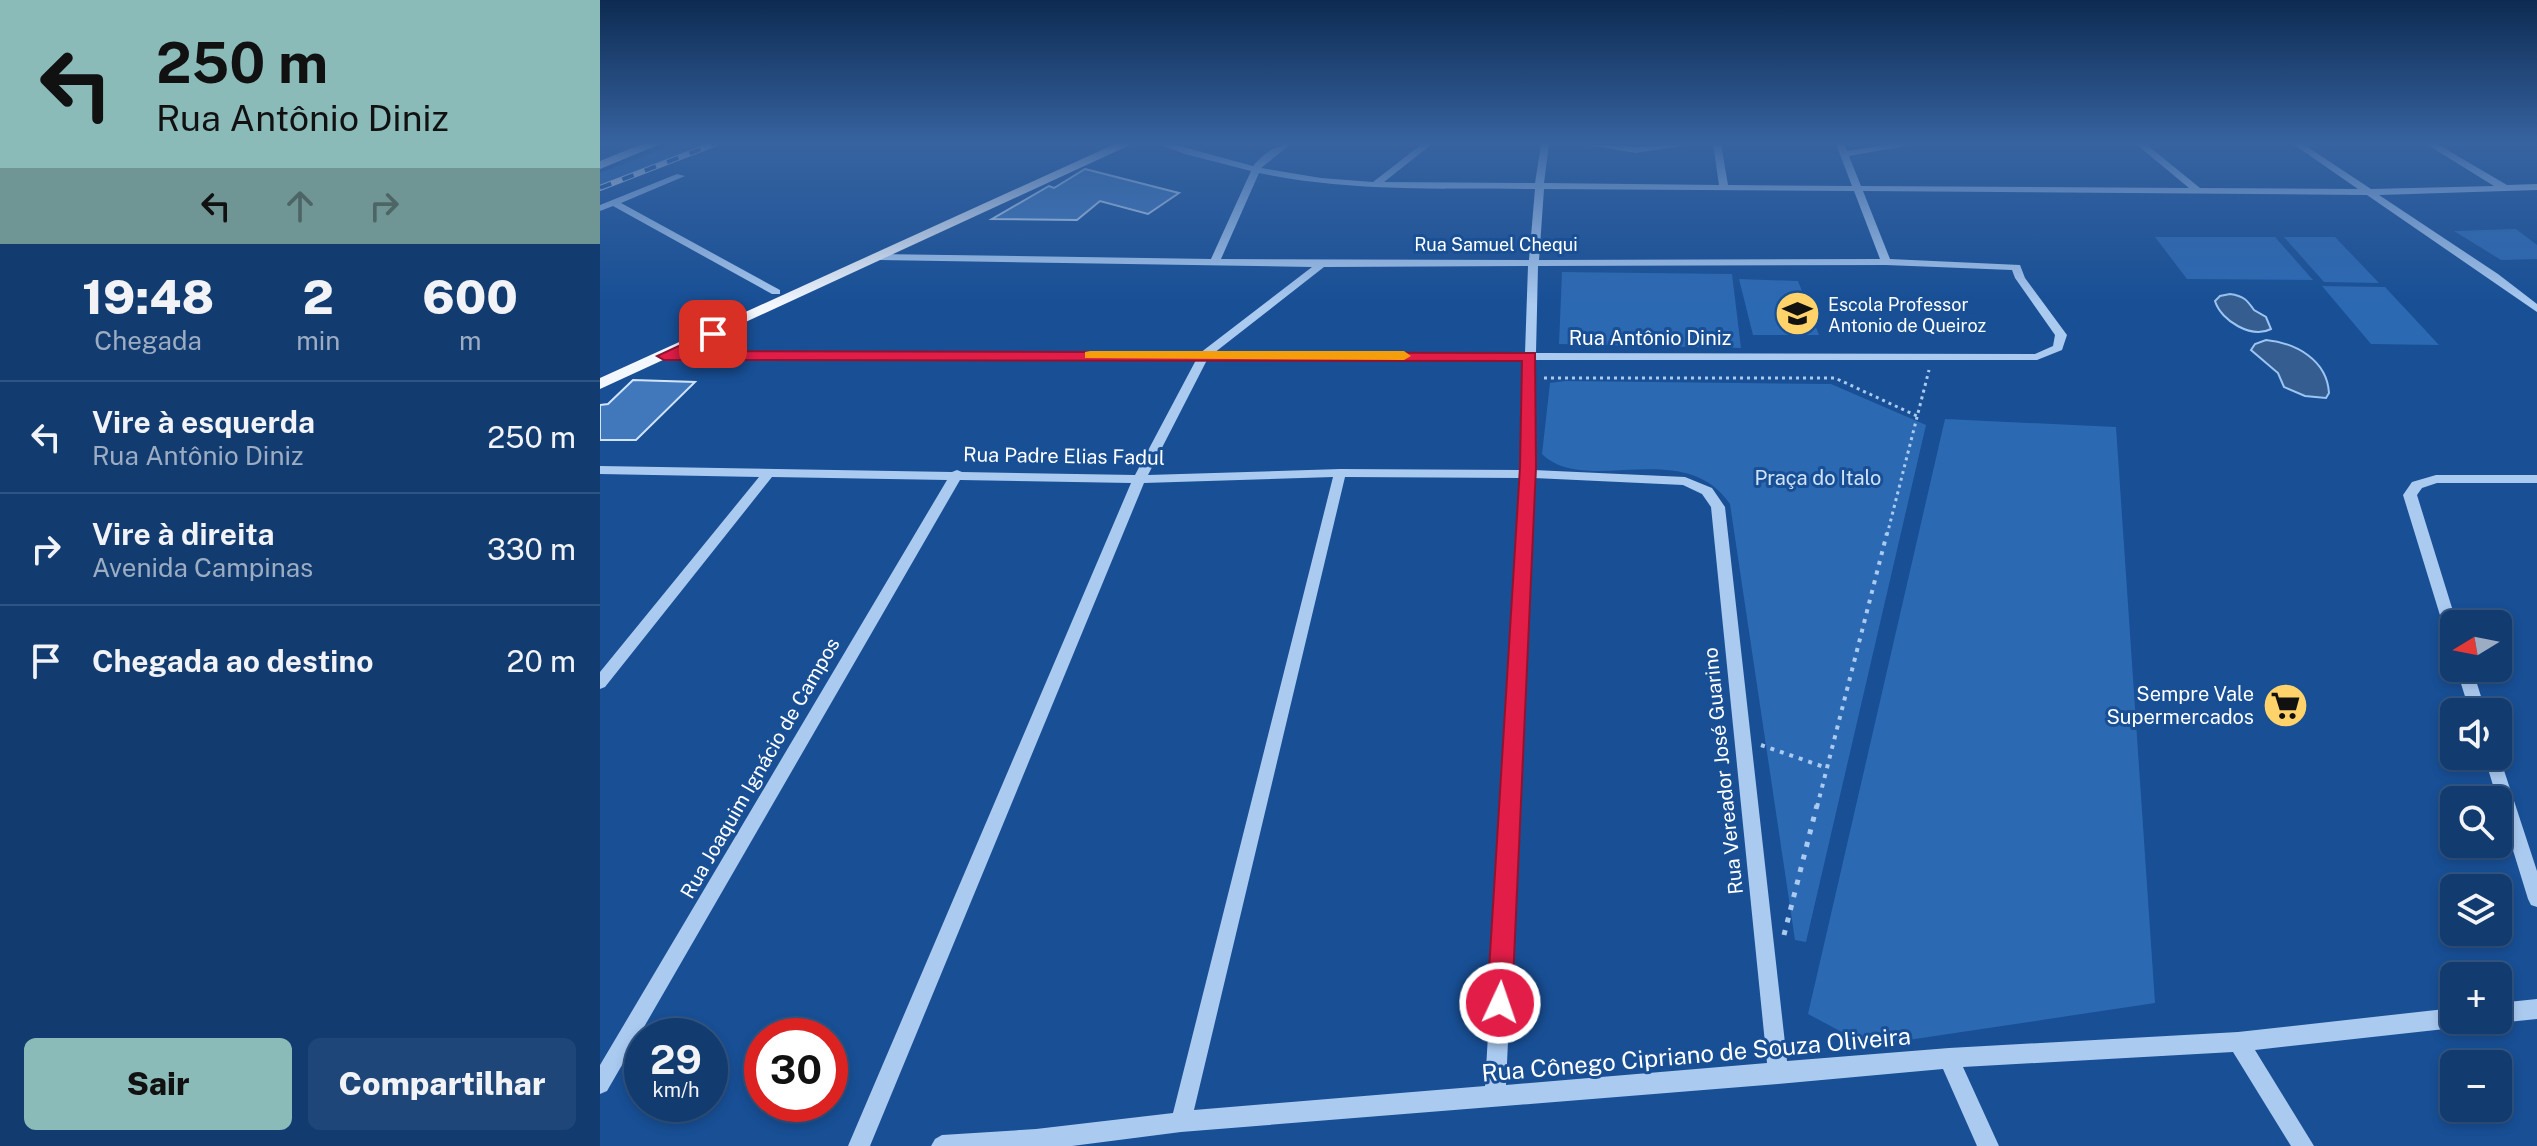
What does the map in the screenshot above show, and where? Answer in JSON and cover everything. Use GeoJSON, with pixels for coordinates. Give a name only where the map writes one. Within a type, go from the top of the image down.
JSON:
{"type":"FeatureCollection","features":[{"type":"Feature","properties":{"kind":"main road"},"geometry":{"type":"LineString","coordinates":[[600,372],[986,197]]}},
{"type":"Feature","properties":{"kind":"main road"},"geometry":{"type":"LineString","coordinates":[[600,384],[1010,197]]}},
{"type":"Feature","properties":{"kind":"street"},"geometry":{"type":"LineString","coordinates":[[600,208],[627,197]]}},
{"type":"Feature","properties":{"kind":"street"},"geometry":{"type":"LineString","coordinates":[[1215,261],[1243,197]]}},
{"type":"Feature","properties":{"kind":"street"},"geometry":{"type":"LineString","coordinates":[[1495,1097],[1528,474],[1537,197]]}},
{"type":"Feature","properties":{"kind":"street"},"geometry":{"type":"LineString","coordinates":[[1862,197],[1886,262]]}},
{"type":"Feature","properties":{"kind":"street"},"geometry":{"type":"LineString","coordinates":[[2379,197],[2537,309]]}},
{"type":"Feature","properties":{"kind":"street"},"geometry":{"type":"LineString","coordinates":[[614,203],[776,292]]}},
{"type":"Feature","properties":{"kind":"street","name":"Rua Samuel Chequi"},"geometry":{"type":"LineString","coordinates":[[880,257],[1322,264],[1886,262],[2016,267],[2020,278],[2061,335],[2058,348]]}},
{"type":"Feature","properties":{"kind":"street"},"geometry":{"type":"LineString","coordinates":[[859,1146],[1139,479],[1204,355],[1322,264]]}},
{"type":"Feature","properties":{"kind":"street","name":"Rua Antônio Diniz"},"geometry":{"type":"LineString","coordinates":[[664,356],[2037,357],[2058,348]]}},
{"type":"Feature","properties":{"kind":"street","name":"Rua Padre Elias Fadul"},"geometry":{"type":"LineString","coordinates":[[600,470],[1139,479],[1340,473],[1528,474],[1685,481]]}},
{"type":"Feature","properties":{"kind":"street"},"geometry":{"type":"LineString","coordinates":[[1181,1122],[1340,473]]}},
{"type":"Feature","properties":{"kind":"street","name":"Rua Joaquim Ignácio de Campos"},"geometry":{"type":"LineString","coordinates":[[600,1084],[957,474]]}},
{"type":"Feature","properties":{"kind":"street"},"geometry":{"type":"LineString","coordinates":[[600,683],[767,475]]}},
{"type":"Feature","properties":{"kind":"street"},"geometry":{"type":"LineString","coordinates":[[2445,610],[2410,495],[2417,485],[2436,479],[2537,479]]}},
{"type":"Feature","properties":{"kind":"street","name":"Rua Vereador José Guarino"},"geometry":{"type":"LineString","coordinates":[[1685,481],[1707,491],[1718,507],[1778,1074]]}},
{"type":"Feature","properties":{"kind":"street"},"geometry":{"type":"LineString","coordinates":[[2497,770],[2533,875],[2537,899]]}},
{"type":"Feature","properties":{"kind":"street"},"geometry":{"type":"LineString","coordinates":[[2512,1013],[2535,1012]]}},
{"type":"Feature","properties":{"kind":"street","name":"Rua Cônego Cipriano de Souza Oliveira"},"geometry":{"type":"LineString","coordinates":[[942,1146],[1036,1143],[1181,1122],[1949,1058],[2238,1042],[2440,1020]]}},
{"type":"Feature","properties":{"kind":"street"},"geometry":{"type":"LineString","coordinates":[[2238,1042],[2303,1146]]}},
{"type":"Feature","properties":{"kind":"street"},"geometry":{"type":"LineString","coordinates":[[1949,1058],[1988,1146]]}},
{"type":"Feature","properties":{"kind":"path"},"geometry":{"type":"LineString","coordinates":[[1780,950],[1932,357]]}},
{"type":"Feature","properties":{"kind":"path"},"geometry":{"type":"LineString","coordinates":[[1529,378],[1835,378],[1917,416]]}},
{"type":"Feature","properties":{"kind":"path"},"geometry":{"type":"LineString","coordinates":[[1742,738],[1827,768]]}},
{"type":"Feature","properties":{"kind":"green space"},"geometry":{"type":"Polygon","coordinates":[[[2516,229],[2537,245],[2537,259],[2501,260],[2454,231],[2516,229]]]}},
{"type":"Feature","properties":{"kind":"green space"},"geometry":{"type":"Polygon","coordinates":[[[2155,237],[2275,237],[2313,280],[2187,279],[2155,237]]]}},
{"type":"Feature","properties":{"kind":"green space"},"geometry":{"type":"Polygon","coordinates":[[[2284,237],[2335,237],[2379,283],[2324,282],[2284,237]]]}},
{"type":"Feature","properties":{"kind":"green space"},"geometry":{"type":"Polygon","coordinates":[[[1562,272],[1732,274],[1741,348],[1559,344],[1562,272]]]}},
{"type":"Feature","properties":{"kind":"green space"},"geometry":{"type":"Polygon","coordinates":[[[1739,279],[1798,281],[1819,335],[1753,335],[1739,279]]]}},
{"type":"Feature","properties":{"kind":"green space"},"geometry":{"type":"Polygon","coordinates":[[[2322,286],[2385,287],[2439,345],[2371,344],[2322,286]]]}},
{"type":"Feature","properties":{"kind":"green space","name":"Praça do Italo"},"geometry":{"type":"Polygon","coordinates":[[[1550,383],[1831,384],[1926,425],[1806,942],[1795,940],[1730,504],[1710,484],[1687,474],[1661,470],[1583,470],[1561,466],[1542,454],[1550,383]]]}},
{"type":"Feature","properties":{"kind":"green space"},"geometry":{"type":"Polygon","coordinates":[[[1945,419],[2116,427],[2155,1003],[1868,1046],[1808,1014],[1945,419]]]}},
{"type":"Feature","properties":{"kind":"shaded area"},"geometry":{"type":"Polygon","coordinates":[[[2230,294],[2245,299],[2254,310],[2266,317],[2271,329],[2255,332],[2230,321],[2215,301],[2220,296],[2230,294]]]}},
{"type":"Feature","properties":{"kind":"shaded area"},"geometry":{"type":"Polygon","coordinates":[[[2266,340],[2288,345],[2308,355],[2323,371],[2329,393],[2326,398],[2305,396],[2284,387],[2278,373],[2251,350],[2255,344],[2266,340]]]}},
{"type":"Feature","properties":{"kind":"building"},"geometry":{"type":"Polygon","coordinates":[[[1029,197],[1172,197],[1148,214],[1100,201],[1077,220],[992,219],[1029,197]]]}},
{"type":"Feature","properties":{"kind":"building"},"geometry":{"type":"Polygon","coordinates":[[[633,380],[695,382],[636,440],[600,440],[600,405],[608,404],[633,380]]]}},
{"type":"Feature","properties":{"kind":"slow traffic"},"geometry":{"type":"LineString","coordinates":[[1090,355],[1404,356]]}},
{"type":"Feature","properties":{"kind":"place","name":"Escola Professor Antonio de Queiroz"},"geometry":{"type":"Point","coordinates":[1797,314]}},
{"type":"Feature","properties":{"kind":"place","name":"Sempre Vale Supermercados"},"geometry":{"type":"Point","coordinates":[2285,705]}},
{"type":"Feature","properties":{"kind":"route"},"geometry":{"type":"LineString","coordinates":[[713,334],[664,356],[1530,356],[1528,467],[1500,1003]]}}]}
